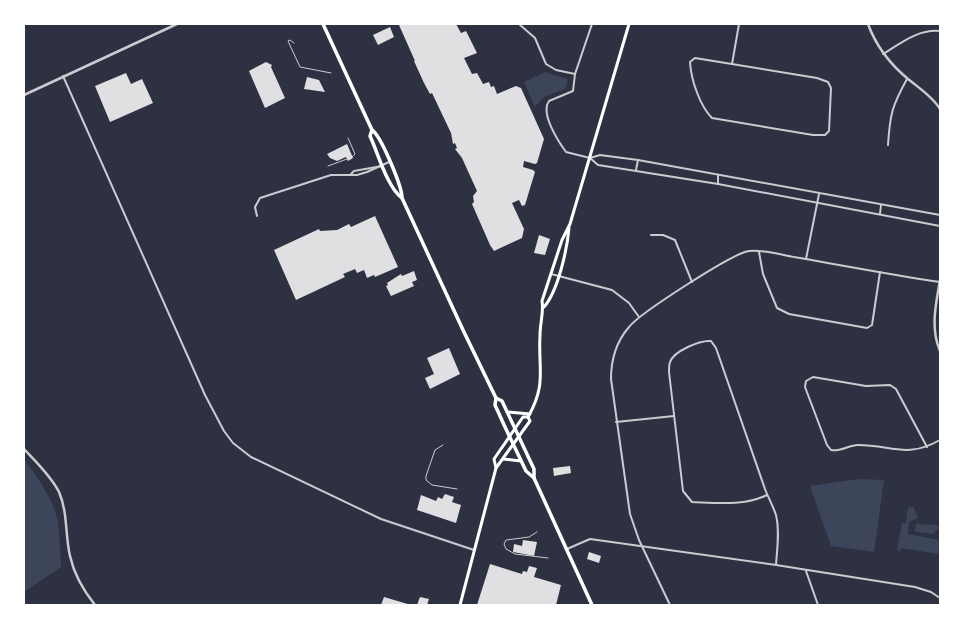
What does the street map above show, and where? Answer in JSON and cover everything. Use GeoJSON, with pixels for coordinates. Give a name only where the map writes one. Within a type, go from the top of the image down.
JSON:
{"type":"FeatureCollection","features":[{"type":"Feature","properties":{"kind":"main road"},"geometry":{"type":"LineString","coordinates":[[322,24],[372,130],[376,133],[402,190],[402,198],[463,330],[496,398],[502,401],[534,469],[534,478]]}},
{"type":"Feature","properties":{"kind":"main road"},"geometry":{"type":"LineString","coordinates":[[460,605],[496,468],[530,421],[529,415],[540,390],[539,336],[544,307],[542,301],[562,240],[570,224],[629,24]]}},
{"type":"Feature","properties":{"kind":"main road"},"geometry":{"type":"LineString","coordinates":[[372,130],[370,136],[383,166],[395,193],[402,198]]}},
{"type":"Feature","properties":{"kind":"main road"},"geometry":{"type":"LineString","coordinates":[[544,307],[550,300],[558,276],[568,243],[570,224]]}},
{"type":"Feature","properties":{"kind":"main road"},"geometry":{"type":"LineString","coordinates":[[496,398],[494,405],[526,471],[534,478],[592,605]]}},
{"type":"Feature","properties":{"kind":"main road"},"geometry":{"type":"LineString","coordinates":[[507,412],[529,415]]}},
{"type":"Feature","properties":{"kind":"main road"},"geometry":{"type":"LineString","coordinates":[[496,468],[494,459],[514,428],[523,417],[529,415]]}},
{"type":"Feature","properties":{"kind":"main road"},"geometry":{"type":"LineString","coordinates":[[503,458],[521,460]]}},
{"type":"Feature","properties":{"kind":"street"},"geometry":{"type":"LineString","coordinates":[[24,95],[177,24]]}},
{"type":"Feature","properties":{"kind":"street"},"geometry":{"type":"LineString","coordinates":[[519,24],[535,38],[546,64],[556,70],[575,74]]}},
{"type":"Feature","properties":{"kind":"street"},"geometry":{"type":"LineString","coordinates":[[592,24],[575,74],[573,90],[549,101],[546,105],[546,114],[559,143],[566,152],[590,158],[598,165],[718,184],[940,226]]}},
{"type":"Feature","properties":{"kind":"street"},"geometry":{"type":"LineString","coordinates":[[732,64],[739,24]]}},
{"type":"Feature","properties":{"kind":"street"},"geometry":{"type":"LineString","coordinates":[[868,24],[883,54],[894,67],[940,109]]}},
{"type":"Feature","properties":{"kind":"street"},"geometry":{"type":"LineString","coordinates":[[883,54],[911,37],[925,32],[940,31]]}},
{"type":"Feature","properties":{"kind":"street"},"geometry":{"type":"LineString","coordinates":[[695,58],[732,64],[818,78],[828,82],[831,88],[829,131],[825,135],[814,135],[712,118],[705,110],[691,70],[690,62],[695,58]]}},
{"type":"Feature","properties":{"kind":"street"},"geometry":{"type":"LineString","coordinates":[[63,76],[206,395],[224,431],[233,443],[251,457],[381,519],[475,550]]}},
{"type":"Feature","properties":{"kind":"street"},"geometry":{"type":"LineString","coordinates":[[888,145],[890,116],[896,98],[908,79]]}},
{"type":"Feature","properties":{"kind":"street"},"geometry":{"type":"LineString","coordinates":[[590,158],[600,155],[638,160],[940,216]]}},
{"type":"Feature","properties":{"kind":"street"},"geometry":{"type":"LineString","coordinates":[[636,170],[638,160]]}},
{"type":"Feature","properties":{"kind":"street"},"geometry":{"type":"LineString","coordinates":[[257,216],[255,206],[260,198],[331,175],[367,172],[389,162]]}},
{"type":"Feature","properties":{"kind":"street"},"geometry":{"type":"LineString","coordinates":[[351,174],[354,171],[376,165],[383,166]]}},
{"type":"Feature","properties":{"kind":"street"},"geometry":{"type":"LineString","coordinates":[[718,175],[718,184]]}},
{"type":"Feature","properties":{"kind":"street"},"geometry":{"type":"LineString","coordinates":[[806,259],[819,194]]}},
{"type":"Feature","properties":{"kind":"street"},"geometry":{"type":"LineString","coordinates":[[880,214],[881,205]]}},
{"type":"Feature","properties":{"kind":"street"},"geometry":{"type":"LineString","coordinates":[[651,235],[663,235],[675,240],[692,282]]}},
{"type":"Feature","properties":{"kind":"street"},"geometry":{"type":"LineString","coordinates":[[670,605],[642,546],[626,499],[611,379],[611,363],[621,338],[639,317],[692,282],[738,255],[748,251],[759,252],[940,281],[934,325],[936,343],[940,351]]}},
{"type":"Feature","properties":{"kind":"street"},"geometry":{"type":"LineString","coordinates":[[759,252],[763,274],[777,308],[788,314],[867,328],[872,325],[880,272]]}},
{"type":"Feature","properties":{"kind":"street"},"geometry":{"type":"LineString","coordinates":[[551,274],[612,290],[629,303],[639,317]]}},
{"type":"Feature","properties":{"kind":"street"},"geometry":{"type":"LineString","coordinates":[[767,495],[756,500],[736,503],[692,502],[687,498],[683,491],[669,372],[670,362],[675,356],[688,348],[704,341],[711,341],[716,348],[767,495],[776,515],[778,535],[776,565]]}},
{"type":"Feature","properties":{"kind":"street"},"geometry":{"type":"LineString","coordinates":[[927,447],[896,389],[890,385],[866,386],[813,377],[806,381],[806,387],[827,445],[831,450],[858,445],[905,451],[927,447],[940,440]]}},
{"type":"Feature","properties":{"kind":"street"},"geometry":{"type":"LineString","coordinates":[[616,422],[674,416]]}},
{"type":"Feature","properties":{"kind":"street"},"geometry":{"type":"LineString","coordinates":[[24,449],[49,476],[58,491],[64,508],[69,555],[76,576],[95,605]]}},
{"type":"Feature","properties":{"kind":"street"},"geometry":{"type":"LineString","coordinates":[[567,549],[590,540],[642,546],[915,587],[931,592],[940,598]]}},
{"type":"Feature","properties":{"kind":"street"},"geometry":{"type":"LineString","coordinates":[[806,571],[818,605]]}},
{"type":"Feature","properties":{"kind":"lane"},"geometry":{"type":"LineString","coordinates":[[294,43],[290,40],[288,41],[300,67],[331,73]]}},
{"type":"Feature","properties":{"kind":"lane"},"geometry":{"type":"LineString","coordinates":[[348,138],[355,154],[352,157]]}},
{"type":"Feature","properties":{"kind":"lane"},"geometry":{"type":"LineString","coordinates":[[328,166],[348,159]]}},
{"type":"Feature","properties":{"kind":"lane"},"geometry":{"type":"LineString","coordinates":[[443,445],[434,450],[426,480],[432,485],[457,489]]}},
{"type":"Feature","properties":{"kind":"lane"},"geometry":{"type":"LineString","coordinates":[[537,532],[529,537],[506,540],[504,544],[506,550],[515,554],[548,558]]}},
{"type":"Feature","properties":{"kind":"shaded area"},"geometry":{"type":"Polygon","coordinates":[[[545,72],[568,79],[565,89],[544,97],[535,107],[524,82],[545,72]]]}},
{"type":"Feature","properties":{"kind":"shaded area"},"geometry":{"type":"Polygon","coordinates":[[[24,460],[45,489],[56,515],[58,523],[61,567],[24,592],[24,460]]]}},
{"type":"Feature","properties":{"kind":"shaded area"},"geometry":{"type":"Polygon","coordinates":[[[859,479],[884,480],[874,552],[831,546],[810,486],[859,479]]]}},
{"type":"Feature","properties":{"kind":"shaded area"},"geometry":{"type":"Polygon","coordinates":[[[913,506],[918,518],[909,522],[908,534],[940,540],[938,554],[901,548],[900,551],[897,550],[902,522],[906,523],[908,508],[913,506]]]}},
{"type":"Feature","properties":{"kind":"shaded area"},"geometry":{"type":"Polygon","coordinates":[[[916,524],[937,525],[939,528],[933,534],[916,532],[916,524]]]}},
{"type":"Feature","properties":{"kind":"building"},"geometry":{"type":"Polygon","coordinates":[[[456,24],[461,33],[466,31],[477,53],[464,58],[472,74],[477,73],[483,84],[489,82],[491,87],[494,86],[497,94],[516,86],[521,88],[544,139],[537,163],[535,164],[524,161],[523,167],[535,172],[525,205],[522,206],[519,200],[512,203],[524,229],[522,238],[494,251],[490,245],[472,204],[474,202],[473,196],[477,191],[462,158],[455,149],[457,148],[455,143],[453,144],[451,133],[432,93],[430,94],[414,61],[399,25],[456,24]]]}},
{"type":"Feature","properties":{"kind":"building"},"geometry":{"type":"Polygon","coordinates":[[[390,27],[394,37],[378,45],[373,35],[390,27]]]}},
{"type":"Feature","properties":{"kind":"building"},"geometry":{"type":"Polygon","coordinates":[[[266,62],[272,65],[271,67],[285,98],[265,108],[249,71],[266,62]]]}},
{"type":"Feature","properties":{"kind":"building"},"geometry":{"type":"Polygon","coordinates":[[[126,73],[131,84],[142,79],[153,103],[110,122],[95,86],[126,73]]]}},
{"type":"Feature","properties":{"kind":"building"},"geometry":{"type":"Polygon","coordinates":[[[307,77],[319,80],[325,92],[304,89],[307,77]]]}},
{"type":"Feature","properties":{"kind":"building"},"geometry":{"type":"Polygon","coordinates":[[[347,144],[353,158],[348,161],[346,157],[337,161],[330,158],[327,154],[347,144]]]}},
{"type":"Feature","properties":{"kind":"building"},"geometry":{"type":"Polygon","coordinates":[[[375,216],[398,267],[375,277],[374,275],[367,278],[364,270],[357,273],[355,269],[343,274],[345,277],[296,300],[274,250],[319,229],[320,231],[337,230],[349,224],[351,227],[375,216]]]}},
{"type":"Feature","properties":{"kind":"building"},"geometry":{"type":"Polygon","coordinates":[[[539,235],[550,239],[545,255],[534,253],[539,235]]]}},
{"type":"Feature","properties":{"kind":"building"},"geometry":{"type":"Polygon","coordinates":[[[414,271],[417,280],[412,282],[414,286],[391,296],[386,286],[388,285],[387,283],[401,274],[402,276],[414,271]]]}},
{"type":"Feature","properties":{"kind":"building"},"geometry":{"type":"Polygon","coordinates":[[[449,348],[460,374],[430,389],[425,378],[434,374],[427,358],[449,348]]]}},
{"type":"Feature","properties":{"kind":"building"},"geometry":{"type":"Polygon","coordinates":[[[570,466],[571,473],[554,476],[553,468],[570,466]]]}},
{"type":"Feature","properties":{"kind":"building"},"geometry":{"type":"Polygon","coordinates":[[[445,494],[454,497],[452,502],[461,505],[456,523],[417,510],[421,495],[436,501],[438,497],[442,499],[445,494]]]}},
{"type":"Feature","properties":{"kind":"building"},"geometry":{"type":"Polygon","coordinates":[[[523,540],[537,542],[534,556],[513,552],[514,544],[522,546],[523,540]]]}},
{"type":"Feature","properties":{"kind":"building"},"geometry":{"type":"Polygon","coordinates":[[[589,552],[601,556],[599,563],[587,559],[589,552]]]}},
{"type":"Feature","properties":{"kind":"building"},"geometry":{"type":"Polygon","coordinates":[[[490,564],[522,574],[523,571],[527,572],[529,566],[537,568],[534,577],[561,585],[556,605],[477,605],[490,564]]]}},
{"type":"Feature","properties":{"kind":"building"},"geometry":{"type":"Polygon","coordinates":[[[384,597],[411,605],[381,605],[384,597]]]}},
{"type":"Feature","properties":{"kind":"building"},"geometry":{"type":"Polygon","coordinates":[[[420,597],[429,599],[427,605],[417,605],[420,597]]]}}]}
